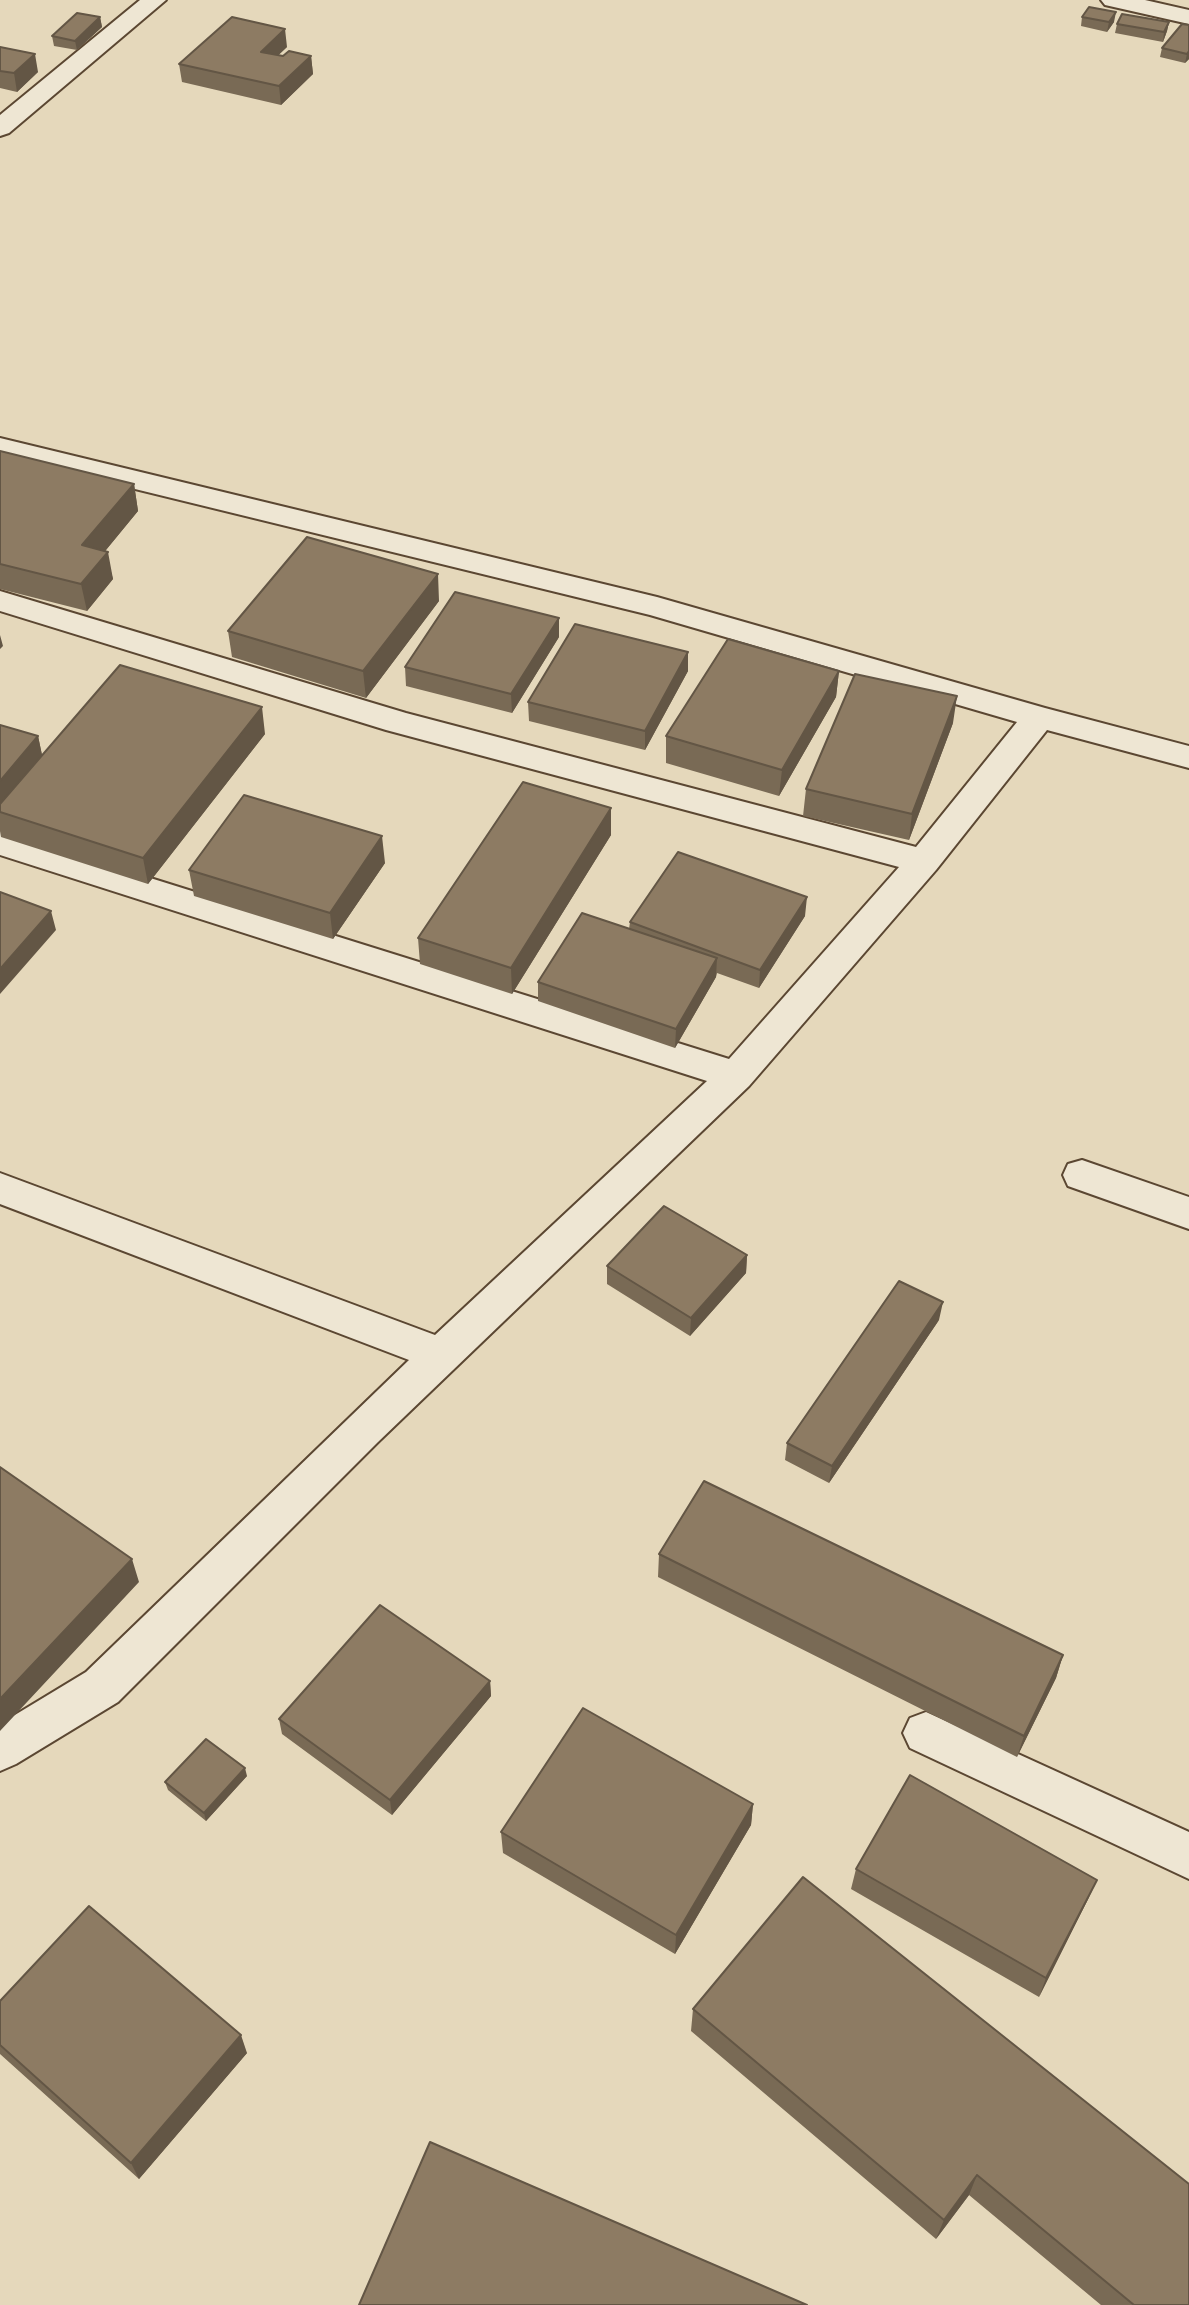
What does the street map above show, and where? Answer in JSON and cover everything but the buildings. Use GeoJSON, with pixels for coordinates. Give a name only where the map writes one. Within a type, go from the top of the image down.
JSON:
{"type":"FeatureCollection","features":[{"type":"Feature","properties":{"kind":"street"},"geometry":{"type":"LineString","coordinates":[[0,128],[154,0]]}},
{"type":"Feature","properties":{"kind":"street"},"geometry":{"type":"LineString","coordinates":[[1113,0],[1189,18]]}},
{"type":"Feature","properties":{"kind":"street"},"geometry":{"type":"LineString","coordinates":[[0,447],[657,607],[1039,717],[1189,757]]}},
{"type":"Feature","properties":{"kind":"street"},"geometry":{"type":"LineString","coordinates":[[0,601],[398,722],[924,861]]}},
{"type":"Feature","properties":{"kind":"street"},"geometry":{"type":"LineString","coordinates":[[0,1749],[102,1687],[363,1429],[736,1076],[924,861],[1039,717]]}},
{"type":"Feature","properties":{"kind":"street"},"geometry":{"type":"LineString","coordinates":[[0,843],[736,1076]]}},
{"type":"Feature","properties":{"kind":"street"},"geometry":{"type":"LineString","coordinates":[[1082,1175],[1189,1213]]}},
{"type":"Feature","properties":{"kind":"street"},"geometry":{"type":"LineString","coordinates":[[0,1188],[442,1354]]}},
{"type":"Feature","properties":{"kind":"street"},"geometry":{"type":"LineString","coordinates":[[926,1733],[1189,1856]]}}]}
